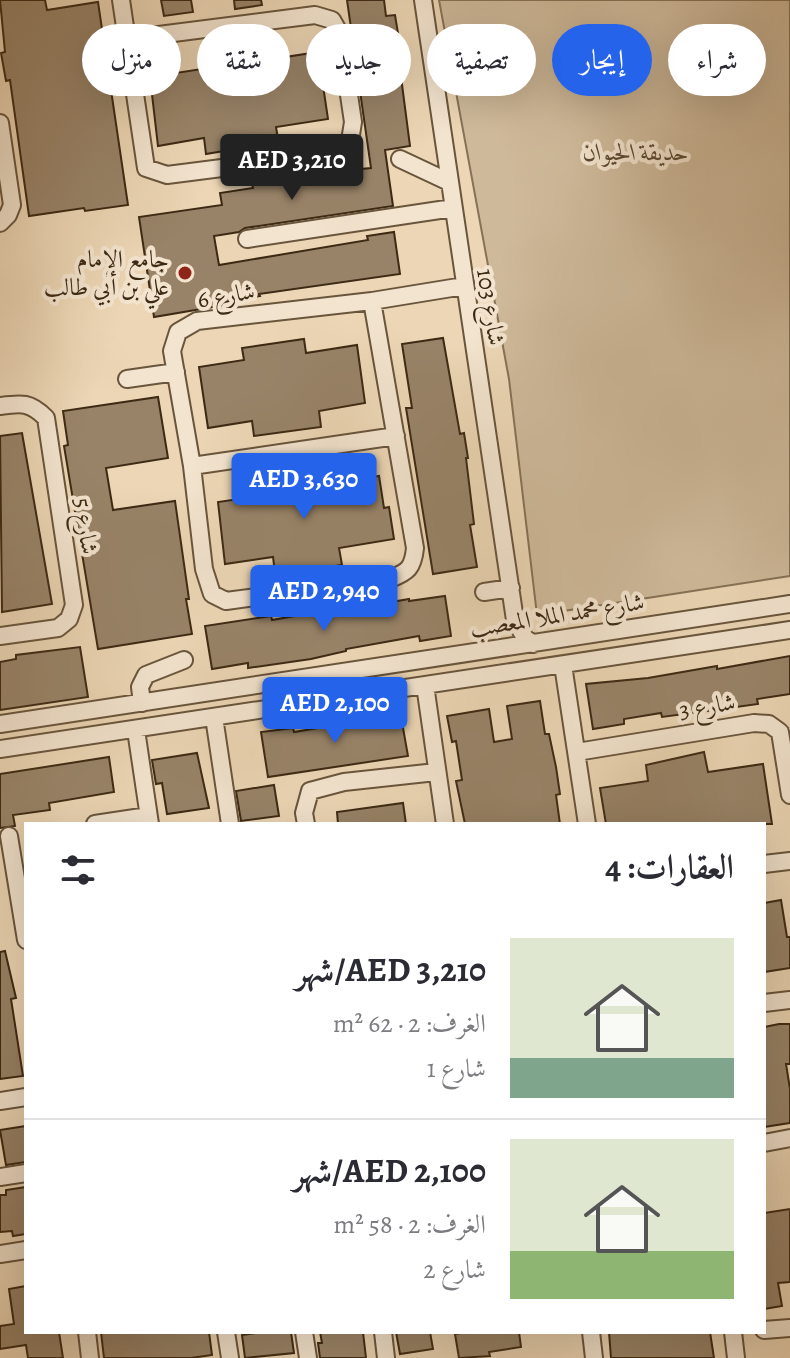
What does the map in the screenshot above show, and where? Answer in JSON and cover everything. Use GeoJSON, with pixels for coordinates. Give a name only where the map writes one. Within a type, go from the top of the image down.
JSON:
{"type":"FeatureCollection","features":[{"type":"Feature","properties":{"kind":"street"},"geometry":{"type":"LineString","coordinates":[[121,0],[125,24]]}},
{"type":"Feature","properties":{"kind":"street","name":"شارع 103"},"geometry":{"type":"LineString","coordinates":[[423,0],[511,588],[515,620],[511,640],[504,648]]}},
{"type":"Feature","properties":{"kind":"street"},"geometry":{"type":"LineString","coordinates":[[315,15],[332,20],[340,34],[353,122],[350,141],[339,153],[167,175],[154,172],[146,168],[127,39],[315,15]]}},
{"type":"Feature","properties":{"kind":"street"},"geometry":{"type":"LineString","coordinates":[[0,123],[12,205],[0,223]]}},
{"type":"Feature","properties":{"kind":"street"},"geometry":{"type":"LineString","coordinates":[[400,159],[449,182]]}},
{"type":"Feature","properties":{"kind":"street"},"geometry":{"type":"LineString","coordinates":[[247,239],[453,208]]}},
{"type":"Feature","properties":{"kind":"street","name":"شارع 6"},"geometry":{"type":"LineString","coordinates":[[372,301],[415,548],[413,565],[390,579],[226,601],[212,594],[204,569],[192,466],[172,351],[178,332],[197,321],[372,301],[464,286]]}},
{"type":"Feature","properties":{"kind":"street"},"geometry":{"type":"LineString","coordinates":[[127,379],[176,372]]}},
{"type":"Feature","properties":{"kind":"street","name":"شارع 5"},"geometry":{"type":"LineString","coordinates":[[0,406],[19,403],[35,407],[46,418],[74,605],[69,619],[58,628],[0,636]]}},
{"type":"Feature","properties":{"kind":"street"},"geometry":{"type":"LineString","coordinates":[[192,466],[396,436]]}},
{"type":"Feature","properties":{"kind":"street"},"geometry":{"type":"LineString","coordinates":[[484,592],[511,588]]}},
{"type":"Feature","properties":{"kind":"street","name":"شارع محمد الملا المعصب"},"geometry":{"type":"LineString","coordinates":[[0,724],[790,604]]}},
{"type":"Feature","properties":{"kind":"street"},"geometry":{"type":"LineString","coordinates":[[715,642],[708,628],[716,614]]}},
{"type":"Feature","properties":{"kind":"street","name":"شارع 103"},"geometry":{"type":"LineString","coordinates":[[515,620],[525,638],[533,644]]}},
{"type":"Feature","properties":{"kind":"street"},"geometry":{"type":"LineString","coordinates":[[681,620],[689,634],[687,642],[681,647]]}},
{"type":"Feature","properties":{"kind":"street","name":"شارع محمد الملا المعصب"},"geometry":{"type":"LineString","coordinates":[[0,749],[790,630]]}},
{"type":"Feature","properties":{"kind":"street"},"geometry":{"type":"LineString","coordinates":[[142,703],[140,687],[146,675],[184,660]]}},
{"type":"Feature","properties":{"kind":"street"},"geometry":{"type":"LineString","coordinates":[[563,665],[587,822]]}},
{"type":"Feature","properties":{"kind":"street"},"geometry":{"type":"LineString","coordinates":[[425,685],[445,822]]}},
{"type":"Feature","properties":{"kind":"street"},"geometry":{"type":"LineString","coordinates":[[209,693],[218,694],[224,701],[224,709],[217,717],[230,822]]}},
{"type":"Feature","properties":{"kind":"street","name":"شارع 3"},"geometry":{"type":"LineString","coordinates":[[577,752],[754,723],[769,724],[780,732],[790,795]]}},
{"type":"Feature","properties":{"kind":"street"},"geometry":{"type":"LineString","coordinates":[[122,822],[149,820],[136,730]]}},
{"type":"Feature","properties":{"kind":"street"},"geometry":{"type":"LineString","coordinates":[[306,822],[304,813],[310,791],[344,782],[436,772]]}},
{"type":"Feature","properties":{"kind":"street"},"geometry":{"type":"LineString","coordinates":[[12,836],[24,925]]}},
{"type":"Feature","properties":{"kind":"street"},"geometry":{"type":"LineString","coordinates":[[766,864],[790,861]]}},
{"type":"Feature","properties":{"kind":"street"},"geometry":{"type":"LineString","coordinates":[[766,1003],[790,1000]]}},
{"type":"Feature","properties":{"kind":"street"},"geometry":{"type":"LineString","coordinates":[[0,1101],[24,1097]]}},
{"type":"Feature","properties":{"kind":"street"},"geometry":{"type":"LineString","coordinates":[[766,1143],[790,1138]]}},
{"type":"Feature","properties":{"kind":"street"},"geometry":{"type":"LineString","coordinates":[[0,1177],[24,1173]]}},
{"type":"Feature","properties":{"kind":"street"},"geometry":{"type":"LineString","coordinates":[[0,1254],[24,1250]]}},
{"type":"Feature","properties":{"kind":"street"},"geometry":{"type":"LineString","coordinates":[[766,1330],[790,1328]]}},
{"type":"Feature","properties":{"kind":"street"},"geometry":{"type":"LineString","coordinates":[[87,1334],[90,1358]]}},
{"type":"Feature","properties":{"kind":"street"},"geometry":{"type":"LineString","coordinates":[[226,1334],[230,1358]]}},
{"type":"Feature","properties":{"kind":"street"},"geometry":{"type":"LineString","coordinates":[[304,1334],[308,1358]]}},
{"type":"Feature","properties":{"kind":"street"},"geometry":{"type":"LineString","coordinates":[[383,1334],[386,1358]]}},
{"type":"Feature","properties":{"kind":"street"},"geometry":{"type":"LineString","coordinates":[[591,1334],[594,1358]]}},
{"type":"Feature","properties":{"kind":"street"},"geometry":{"type":"LineString","coordinates":[[733,1334],[736,1358]]}},
{"type":"Feature","properties":{"kind":"green space","name":"حديقة الحيوان"},"geometry":{"type":"Polygon","coordinates":[[[439,0],[790,0],[790,576],[537,615],[509,379],[457,96],[536,96],[536,24],[443,24],[439,0]]]}},
{"type":"Feature","properties":{"kind":"building"},"geometry":{"type":"Polygon","coordinates":[[[0,0],[45,0],[47,10],[98,2],[101,24],[82,24],[82,96],[112,96],[128,205],[29,216],[10,80],[6,81],[1,53],[5,52],[0,0]]]}},
{"type":"Feature","properties":{"kind":"building"},"geometry":{"type":"Polygon","coordinates":[[[161,0],[191,0],[193,12],[164,16],[161,0]]]}},
{"type":"Feature","properties":{"kind":"building"},"geometry":{"type":"Polygon","coordinates":[[[234,0],[261,0],[262,5],[235,9],[234,0]]]}},
{"type":"Feature","properties":{"kind":"building"},"geometry":{"type":"Polygon","coordinates":[[[347,0],[384,0],[386,16],[395,15],[396,24],[350,24],[347,0]]]}},
{"type":"Feature","properties":{"kind":"building"},"geometry":{"type":"Polygon","coordinates":[[[306,54],[306,96],[325,96],[328,119],[276,127],[278,139],[206,154],[204,138],[158,146],[152,96],[181,96],[181,72],[197,70],[197,96],[290,96],[290,56],[306,54]]]}},
{"type":"Feature","properties":{"kind":"building"},"geometry":{"type":"Polygon","coordinates":[[[361,96],[403,96],[410,146],[385,150],[393,206],[245,228],[214,236],[219,265],[368,240],[367,236],[394,232],[400,274],[259,294],[224,302],[225,305],[154,317],[139,217],[222,205],[220,193],[253,188],[252,184],[283,179],[283,184],[330,177],[329,172],[371,168],[361,96]]]}},
{"type":"Feature","properties":{"kind":"building"},"geometry":{"type":"Polygon","coordinates":[[[443,338],[460,434],[464,433],[468,458],[474,524],[470,525],[477,567],[433,574],[406,408],[412,408],[402,344],[443,338]]]}},
{"type":"Feature","properties":{"kind":"building"},"geometry":{"type":"Polygon","coordinates":[[[304,339],[306,353],[357,345],[365,403],[319,411],[321,427],[254,436],[252,421],[208,428],[199,367],[244,360],[242,348],[304,339]]]}},
{"type":"Feature","properties":{"kind":"building"},"geometry":{"type":"Polygon","coordinates":[[[158,397],[168,458],[106,468],[113,510],[175,501],[192,634],[98,649],[64,446],[68,445],[63,411],[158,397]]]}},
{"type":"Feature","properties":{"kind":"building"},"geometry":{"type":"Polygon","coordinates":[[[22,433],[52,604],[2,612],[0,436],[22,433]]]}},
{"type":"Feature","properties":{"kind":"building"},"geometry":{"type":"Polygon","coordinates":[[[325,470],[328,484],[379,476],[384,508],[389,507],[394,539],[339,548],[342,565],[275,573],[273,557],[225,564],[218,502],[267,495],[264,478],[325,470]]]}},
{"type":"Feature","properties":{"kind":"building"},"geometry":{"type":"Polygon","coordinates":[[[445,596],[451,636],[420,641],[419,636],[346,649],[311,659],[248,668],[248,663],[212,669],[205,626],[445,596]]]}},
{"type":"Feature","properties":{"kind":"building"},"geometry":{"type":"Polygon","coordinates":[[[80,647],[88,697],[0,710],[0,662],[16,659],[16,655],[80,647]]]}},
{"type":"Feature","properties":{"kind":"building"},"geometry":{"type":"Polygon","coordinates":[[[790,656],[790,694],[757,699],[758,704],[624,719],[624,724],[593,729],[586,684],[648,678],[717,666],[717,669],[790,656]]]}},
{"type":"Feature","properties":{"kind":"building"},"geometry":{"type":"Polygon","coordinates":[[[540,701],[545,734],[549,734],[556,767],[560,822],[465,822],[456,781],[462,780],[456,741],[452,742],[447,716],[489,709],[494,742],[512,739],[507,706],[540,701]]]}},
{"type":"Feature","properties":{"kind":"building"},"geometry":{"type":"Polygon","coordinates":[[[400,711],[408,756],[268,777],[261,732],[293,728],[294,732],[336,725],[335,721],[400,711]]]}},
{"type":"Feature","properties":{"kind":"building"},"geometry":{"type":"Polygon","coordinates":[[[704,752],[708,772],[763,764],[772,824],[606,822],[600,788],[648,781],[646,765],[704,752]]]}},
{"type":"Feature","properties":{"kind":"building"},"geometry":{"type":"Polygon","coordinates":[[[197,753],[209,808],[167,814],[162,783],[156,784],[152,760],[197,753]]]}},
{"type":"Feature","properties":{"kind":"building"},"geometry":{"type":"Polygon","coordinates":[[[109,757],[114,792],[49,803],[50,810],[13,815],[15,826],[0,828],[0,774],[109,757]]]}},
{"type":"Feature","properties":{"kind":"building"},"geometry":{"type":"Polygon","coordinates":[[[274,785],[279,816],[241,821],[236,791],[274,785]]]}},
{"type":"Feature","properties":{"kind":"building"},"geometry":{"type":"Polygon","coordinates":[[[403,803],[406,822],[338,822],[337,812],[403,803]]]}},
{"type":"Feature","properties":{"kind":"building"},"geometry":{"type":"Polygon","coordinates":[[[781,900],[787,937],[790,937],[790,968],[766,972],[766,903],[781,900]]]}},
{"type":"Feature","properties":{"kind":"building"},"geometry":{"type":"Polygon","coordinates":[[[5,951],[16,998],[11,999],[23,1076],[0,1079],[0,952],[5,951]]]}},
{"type":"Feature","properties":{"kind":"building"},"geometry":{"type":"Polygon","coordinates":[[[790,1024],[790,1064],[786,1064],[790,1123],[766,1127],[766,1027],[790,1024]]]}},
{"type":"Feature","properties":{"kind":"building"},"geometry":{"type":"Polygon","coordinates":[[[24,1126],[24,1162],[6,1165],[0,1130],[24,1126]]]}},
{"type":"Feature","properties":{"kind":"building"},"geometry":{"type":"Polygon","coordinates":[[[24,1187],[24,1234],[13,1236],[12,1231],[0,1232],[0,1195],[6,1195],[6,1190],[24,1187]]]}},
{"type":"Feature","properties":{"kind":"building"},"geometry":{"type":"Polygon","coordinates":[[[790,1209],[790,1282],[778,1283],[782,1306],[766,1309],[766,1213],[790,1209]]]}},
{"type":"Feature","properties":{"kind":"building"},"geometry":{"type":"Polygon","coordinates":[[[24,1286],[24,1334],[59,1334],[63,1358],[28,1358],[26,1345],[0,1349],[0,1326],[14,1324],[9,1289],[24,1286]]]}},
{"type":"Feature","properties":{"kind":"building"},"geometry":{"type":"Polygon","coordinates":[[[101,1334],[209,1334],[212,1355],[191,1358],[104,1358],[101,1334]]]}},
{"type":"Feature","properties":{"kind":"building"},"geometry":{"type":"Polygon","coordinates":[[[291,1334],[294,1353],[245,1358],[242,1335],[291,1334]]]}},
{"type":"Feature","properties":{"kind":"building"},"geometry":{"type":"Polygon","coordinates":[[[320,1334],[363,1334],[366,1358],[320,1358],[318,1343],[322,1343],[320,1334]]]}},
{"type":"Feature","properties":{"kind":"building"},"geometry":{"type":"Polygon","coordinates":[[[396,1334],[430,1334],[433,1349],[400,1354],[396,1334]]]}},
{"type":"Feature","properties":{"kind":"building"},"geometry":{"type":"Polygon","coordinates":[[[455,1334],[519,1334],[521,1347],[489,1352],[490,1356],[459,1358],[455,1334]]]}},
{"type":"Feature","properties":{"kind":"building"},"geometry":{"type":"Polygon","coordinates":[[[609,1334],[710,1334],[714,1358],[611,1358],[609,1334]]]}},
{"type":"Feature","properties":{"kind":"place","name":"جامع الإمام علي بن أبي طالب"},"geometry":{"type":"Point","coordinates":[185,273]}}]}
